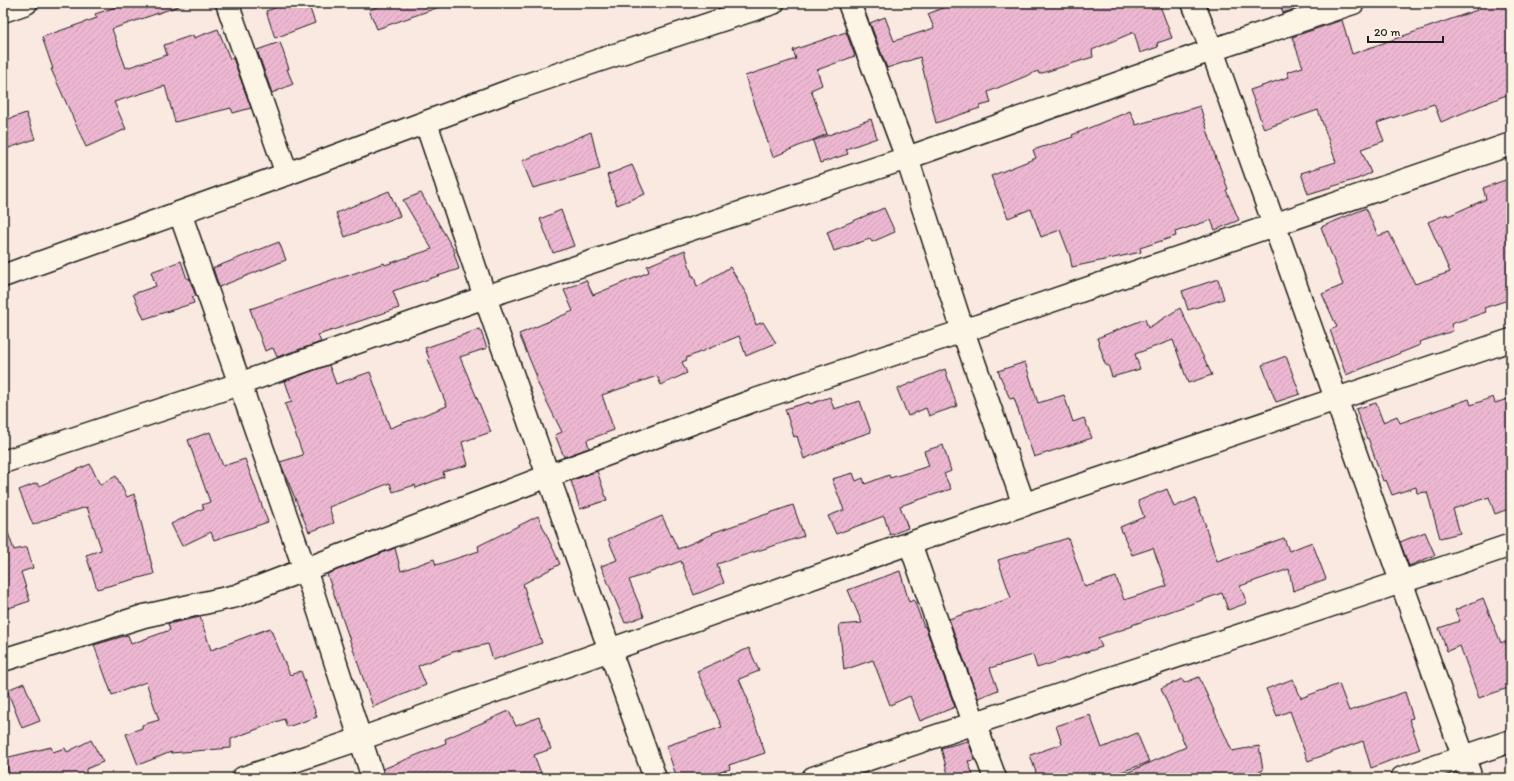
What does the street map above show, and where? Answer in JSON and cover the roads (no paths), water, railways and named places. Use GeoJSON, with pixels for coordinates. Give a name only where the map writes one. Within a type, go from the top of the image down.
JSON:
{"type":"FeatureCollection","features":[{"type":"Feature","properties":{"kind":"street"},"geometry":{"type":"LineString","coordinates":[[3,11],[26,3]]}},
{"type":"Feature","properties":{"kind":"street"},"geometry":{"type":"LineString","coordinates":[[227,3],[287,174]]}},
{"type":"Feature","properties":{"kind":"street"},"geometry":{"type":"LineString","coordinates":[[3,276],[287,174],[512,90],[773,3]]}},
{"type":"Feature","properties":{"kind":"street"},"geometry":{"type":"LineString","coordinates":[[849,3],[907,158],[963,331],[1024,505]]}},
{"type":"Feature","properties":{"kind":"street"},"geometry":{"type":"LineString","coordinates":[[1193,3],[1212,50],[1471,778]]}},
{"type":"Feature","properties":{"kind":"street"},"geometry":{"type":"LineString","coordinates":[[3,462],[239,384],[485,297],[907,158],[1212,50],[1353,3]]}},
{"type":"Feature","properties":{"kind":"street"},"geometry":{"type":"LineString","coordinates":[[426,123],[485,297],[655,778]]}},
{"type":"Feature","properties":{"kind":"street"},"geometry":{"type":"LineString","coordinates":[[3,660],[144,616],[236,596],[548,476],[755,400],[963,331],[1511,144]]}},
{"type":"Feature","properties":{"kind":"street"},"geometry":{"type":"LineString","coordinates":[[180,213],[319,612],[373,778]]}},
{"type":"Feature","properties":{"kind":"street"},"geometry":{"type":"LineString","coordinates":[[243,778],[360,739],[910,543],[1511,340]]}},
{"type":"Feature","properties":{"kind":"street"},"geometry":{"type":"LineString","coordinates":[[910,543],[943,639],[995,778]]}},
{"type":"Feature","properties":{"kind":"street"},"geometry":{"type":"LineString","coordinates":[[813,778],[975,722],[1402,583],[1511,545]]}},
{"type":"Feature","properties":{"kind":"street"},"geometry":{"type":"LineString","coordinates":[[1402,778],[1511,741]]}}]}
